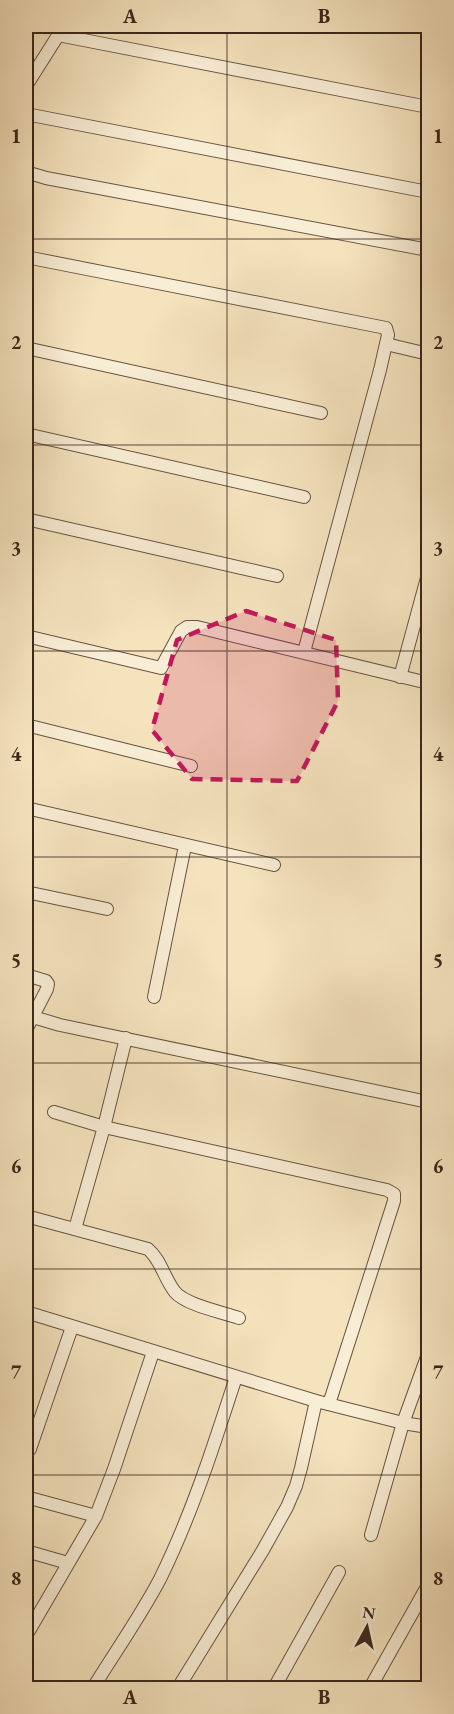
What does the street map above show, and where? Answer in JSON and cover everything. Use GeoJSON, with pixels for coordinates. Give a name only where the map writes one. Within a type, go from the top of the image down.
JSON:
{"type":"FeatureCollection","features":[{"type":"Feature","properties":{"kind":"street"},"geometry":{"type":"LineString","coordinates":[[26,86],[61,30],[429,107]]}},
{"type":"Feature","properties":{"kind":"street"},"geometry":{"type":"LineString","coordinates":[[26,114],[429,192]]}},
{"type":"Feature","properties":{"kind":"street"},"geometry":{"type":"LineString","coordinates":[[26,172],[46,178],[429,250]]}},
{"type":"Feature","properties":{"kind":"street"},"geometry":{"type":"LineString","coordinates":[[26,257],[386,328],[388,335],[386,344],[303,652]]}},
{"type":"Feature","properties":{"kind":"street"},"geometry":{"type":"LineString","coordinates":[[386,344],[429,354]]}},
{"type":"Feature","properties":{"kind":"street"},"geometry":{"type":"LineString","coordinates":[[26,348],[321,413]]}},
{"type":"Feature","properties":{"kind":"street"},"geometry":{"type":"LineString","coordinates":[[26,434],[304,497]]}},
{"type":"Feature","properties":{"kind":"street"},"geometry":{"type":"LineString","coordinates":[[26,519],[277,576]]}},
{"type":"Feature","properties":{"kind":"street"},"geometry":{"type":"LineString","coordinates":[[400,677],[429,574]]}},
{"type":"Feature","properties":{"kind":"street"},"geometry":{"type":"LineString","coordinates":[[26,636],[161,668],[181,631],[188,627],[197,627],[429,684]]}},
{"type":"Feature","properties":{"kind":"street"},"geometry":{"type":"LineString","coordinates":[[26,725],[191,766]]}},
{"type":"Feature","properties":{"kind":"street"},"geometry":{"type":"LineString","coordinates":[[26,808],[274,865]]}},
{"type":"Feature","properties":{"kind":"street"},"geometry":{"type":"LineString","coordinates":[[154,997],[185,846]]}},
{"type":"Feature","properties":{"kind":"street"},"geometry":{"type":"LineString","coordinates":[[26,892],[107,909]]}},
{"type":"Feature","properties":{"kind":"street"},"geometry":{"type":"LineString","coordinates":[[26,975],[46,981],[48,984],[26,1030]]}},
{"type":"Feature","properties":{"kind":"street"},"geometry":{"type":"LineString","coordinates":[[33,1017],[429,1102]]}},
{"type":"Feature","properties":{"kind":"street"},"geometry":{"type":"LineString","coordinates":[[75,1229],[126,1038]]}},
{"type":"Feature","properties":{"kind":"street"},"geometry":{"type":"LineString","coordinates":[[54,1112],[104,1127],[387,1190],[394,1194],[394,1201],[329,1404]]}},
{"type":"Feature","properties":{"kind":"street"},"geometry":{"type":"LineString","coordinates":[[26,1216],[148,1249],[156,1257],[162,1271],[177,1293],[186,1300],[239,1318]]}},
{"type":"Feature","properties":{"kind":"street"},"geometry":{"type":"LineString","coordinates":[[26,1312],[316,1401],[403,1423],[429,1427]]}},
{"type":"Feature","properties":{"kind":"street"},"geometry":{"type":"LineString","coordinates":[[30,1449],[72,1327]]}},
{"type":"Feature","properties":{"kind":"street"},"geometry":{"type":"LineString","coordinates":[[26,1636],[96,1515],[111,1479],[153,1352]]}},
{"type":"Feature","properties":{"kind":"street"},"geometry":{"type":"LineString","coordinates":[[371,1534],[403,1423],[429,1354]]}},
{"type":"Feature","properties":{"kind":"street"},"geometry":{"type":"LineString","coordinates":[[93,1689],[160,1577],[194,1502],[236,1377]]}},
{"type":"Feature","properties":{"kind":"street"},"geometry":{"type":"LineString","coordinates":[[178,1689],[287,1507],[301,1468],[316,1401]]}},
{"type":"Feature","properties":{"kind":"street"},"geometry":{"type":"LineString","coordinates":[[26,1497],[96,1515]]}},
{"type":"Feature","properties":{"kind":"street"},"geometry":{"type":"LineString","coordinates":[[26,1551],[68,1563]]}},
{"type":"Feature","properties":{"kind":"street"},"geometry":{"type":"LineString","coordinates":[[274,1689],[339,1572]]}},
{"type":"Feature","properties":{"kind":"street"},"geometry":{"type":"LineString","coordinates":[[370,1689],[429,1585]]}},
{"type":"Feature","properties":{"kind":"highlighted area"},"geometry":{"type":"Polygon","coordinates":[[[246,611],[336,640],[338,701],[297,781],[192,779],[152,730],[177,640],[246,611]]]}}]}
